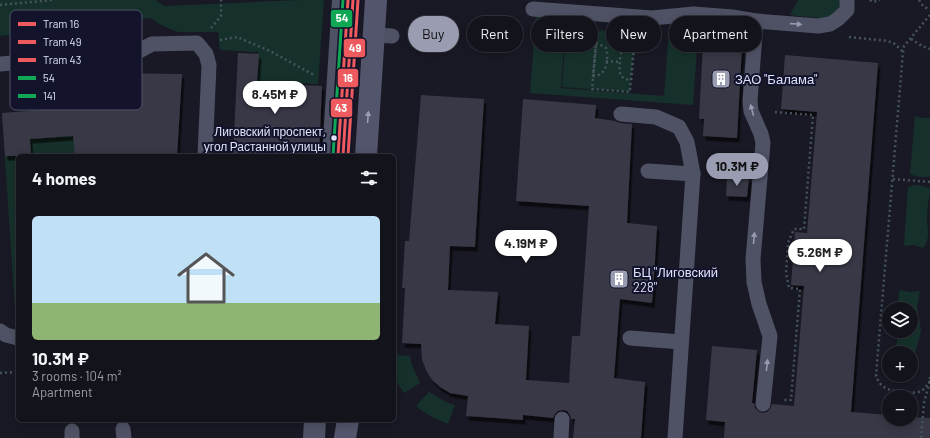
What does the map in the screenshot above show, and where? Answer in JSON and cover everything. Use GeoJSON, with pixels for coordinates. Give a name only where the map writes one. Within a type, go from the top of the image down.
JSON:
{"type":"FeatureCollection","features":[{"type":"Feature","properties":{"kind":"street"},"geometry":{"type":"LineString","coordinates":[[333,154],[343,0]]}},
{"type":"Feature","properties":{"kind":"street"},"geometry":{"type":"LineString","coordinates":[[366,154],[383,35],[376,0]]}},
{"type":"Feature","properties":{"kind":"street"},"geometry":{"type":"LineString","coordinates":[[314,438],[315,422]]}},
{"type":"Feature","properties":{"kind":"lane"},"geometry":{"type":"LineString","coordinates":[[762,21],[818,26],[830,24],[838,19],[847,10],[847,0]]}},
{"type":"Feature","properties":{"kind":"lane"},"geometry":{"type":"LineString","coordinates":[[533,9],[623,16]]}},
{"type":"Feature","properties":{"kind":"lane"},"geometry":{"type":"LineString","coordinates":[[673,16],[694,14],[719,16]]}},
{"type":"Feature","properties":{"kind":"lane"},"geometry":{"type":"LineString","coordinates":[[142,49],[152,44],[197,43],[206,54],[209,65],[205,154]]}},
{"type":"Feature","properties":{"kind":"lane"},"geometry":{"type":"LineString","coordinates":[[754,52],[750,101],[751,111],[761,134],[763,143],[752,259],[754,282],[759,304],[770,336],[764,401]]}},
{"type":"Feature","properties":{"kind":"lane"},"geometry":{"type":"LineString","coordinates":[[0,64],[10,63]]}},
{"type":"Feature","properties":{"kind":"lane"},"geometry":{"type":"LineString","coordinates":[[621,114],[656,117],[679,127],[687,142],[693,174],[675,438]]}},
{"type":"Feature","properties":{"kind":"lane"},"geometry":{"type":"LineString","coordinates":[[648,171],[693,174]]}},
{"type":"Feature","properties":{"kind":"lane"},"geometry":{"type":"LineString","coordinates":[[0,331],[16,337]]}},
{"type":"Feature","properties":{"kind":"lane"},"geometry":{"type":"LineString","coordinates":[[630,338],[681,342]]}},
{"type":"Feature","properties":{"kind":"lane"},"geometry":{"type":"LineString","coordinates":[[561,438],[562,418]]}},
{"type":"Feature","properties":{"kind":"path"},"geometry":{"type":"LineString","coordinates":[[0,4],[52,0]]}},
{"type":"Feature","properties":{"kind":"path"},"geometry":{"type":"LineString","coordinates":[[221,0],[221,16]]}},
{"type":"Feature","properties":{"kind":"path"},"geometry":{"type":"LineString","coordinates":[[870,0],[873,2],[880,0]]}},
{"type":"Feature","properties":{"kind":"path"},"geometry":{"type":"LineString","coordinates":[[919,0],[923,6],[930,10]]}},
{"type":"Feature","properties":{"kind":"path"},"geometry":{"type":"LineString","coordinates":[[930,15],[904,46],[903,52],[876,375],[882,386],[893,391],[914,393],[921,391],[930,381]]}},
{"type":"Feature","properties":{"kind":"path"},"geometry":{"type":"LineString","coordinates":[[197,43],[237,37],[270,51],[319,77]]}},
{"type":"Feature","properties":{"kind":"path"},"geometry":{"type":"LineString","coordinates":[[848,37],[888,40],[895,44],[903,52]]}},
{"type":"Feature","properties":{"kind":"path"},"geometry":{"type":"LineString","coordinates":[[911,39],[930,49]]}},
{"type":"Feature","properties":{"kind":"path"},"geometry":{"type":"LineString","coordinates":[[593,76],[601,75],[605,69],[606,48],[598,44]]}},
{"type":"Feature","properties":{"kind":"path"},"geometry":{"type":"LineString","coordinates":[[595,52],[592,89],[630,91],[634,52]]}},
{"type":"Feature","properties":{"kind":"path"},"geometry":{"type":"LineString","coordinates":[[622,52],[620,75],[627,80],[631,80]]}},
{"type":"Feature","properties":{"kind":"path"},"geometry":{"type":"LineString","coordinates":[[606,61],[620,62]]}},
{"type":"Feature","properties":{"kind":"path"},"geometry":{"type":"LineString","coordinates":[[764,401],[791,400],[800,289],[789,288],[786,272],[788,243],[794,229],[804,229],[813,115],[773,112]]}},
{"type":"Feature","properties":{"kind":"path"},"geometry":{"type":"LineString","coordinates":[[892,179],[930,182]]}},
{"type":"Feature","properties":{"kind":"path"},"geometry":{"type":"LineString","coordinates":[[0,373],[16,372]]}},
{"type":"Feature","properties":{"kind":"path"},"geometry":{"type":"LineString","coordinates":[[921,438],[924,403],[930,381],[930,375]]}},
{"type":"Feature","properties":{"kind":"green space"},"geometry":{"type":"Polygon","coordinates":[[[0,0],[156,0],[164,6],[324,0],[318,84],[258,81],[258,52],[220,50],[218,32],[177,32],[159,24],[151,18],[142,19],[142,10],[10,10],[10,35],[0,36],[0,0]]]}},
{"type":"Feature","properties":{"kind":"green space"},"geometry":{"type":"Polygon","coordinates":[[[798,0],[840,0],[840,3],[835,13],[828,17],[820,18],[790,15],[798,0]]]}},
{"type":"Feature","properties":{"kind":"green space"},"geometry":{"type":"Polygon","coordinates":[[[536,14],[566,16],[536,16],[536,14]]]}},
{"type":"Feature","properties":{"kind":"green space"},"geometry":{"type":"Polygon","coordinates":[[[598,30],[606,31],[606,52],[633,52],[630,92],[562,87],[564,52],[598,52],[598,30]]]}},
{"type":"Feature","properties":{"kind":"green space"},"geometry":{"type":"Polygon","coordinates":[[[669,32],[669,52],[697,52],[693,105],[530,93],[533,52],[564,52],[561,88],[664,96],[669,32]]]}},
{"type":"Feature","properties":{"kind":"green space"},"geometry":{"type":"Polygon","coordinates":[[[40,110],[136,110],[102,154],[16,154],[16,326],[2,113],[40,110]]]}},
{"type":"Feature","properties":{"kind":"green space"},"geometry":{"type":"Polygon","coordinates":[[[915,116],[930,118],[930,176],[920,177],[910,174],[915,116]]]}},
{"type":"Feature","properties":{"kind":"green space"},"geometry":{"type":"Polygon","coordinates":[[[914,185],[930,189],[927,213],[928,238],[923,248],[914,245],[904,246],[908,187],[914,185]]]}},
{"type":"Feature","properties":{"kind":"green space"},"geometry":{"type":"Polygon","coordinates":[[[901,290],[908,292],[920,291],[918,302],[898,302],[899,292],[901,290]]]}},
{"type":"Feature","properties":{"kind":"green space"},"geometry":{"type":"Polygon","coordinates":[[[918,312],[921,330],[917,346],[896,346],[897,338],[918,338],[918,312]]]}},
{"type":"Feature","properties":{"kind":"green space"},"geometry":{"type":"Polygon","coordinates":[[[396,355],[410,356],[411,363],[420,383],[404,393],[396,378],[396,355]]]}},
{"type":"Feature","properties":{"kind":"green space"},"geometry":{"type":"Polygon","coordinates":[[[429,392],[446,402],[455,405],[448,424],[424,412],[416,406],[429,392]]]}},
{"type":"Feature","properties":{"kind":"building","name":"ЗАО \"Балама\""},"geometry":{"type":"Polygon","coordinates":[[[703,52],[742,52],[737,138],[703,136],[704,119],[699,119],[703,52]]]}},
{"type":"Feature","properties":{"kind":"building"},"geometry":{"type":"Polygon","coordinates":[[[238,53],[259,54],[257,83],[322,86],[319,154],[233,154],[238,53]]]}},
{"type":"Feature","properties":{"kind":"building"},"geometry":{"type":"Polygon","coordinates":[[[785,55],[878,63],[851,412],[882,414],[882,426],[918,426],[918,417],[930,418],[930,438],[724,438],[725,422],[706,420],[712,346],[757,350],[752,403],[754,403],[755,408],[758,411],[762,413],[767,412],[772,404],[794,406],[804,286],[791,285],[795,232],[807,233],[817,112],[781,109],[785,55]]]}},
{"type":"Feature","properties":{"kind":"building"},"geometry":{"type":"Polygon","coordinates":[[[142,73],[182,74],[177,154],[75,154],[73,136],[30,139],[31,154],[5,156],[2,113],[41,110],[142,110],[142,73]]]}},
{"type":"Feature","properties":{"kind":"building"},"geometry":{"type":"Polygon","coordinates":[[[421,95],[484,99],[475,247],[450,246],[448,290],[498,292],[495,324],[529,326],[526,380],[569,383],[572,336],[580,336],[589,206],[516,201],[523,99],[596,105],[595,118],[632,124],[627,223],[657,226],[655,261],[652,303],[620,299],[614,378],[645,382],[641,438],[573,438],[575,419],[571,419],[567,411],[563,410],[558,411],[553,418],[523,415],[523,420],[466,416],[468,396],[450,393],[432,380],[422,360],[421,344],[402,343],[405,288],[402,288],[405,241],[409,241],[421,95]]]}},
{"type":"Feature","properties":{"kind":"building"},"geometry":{"type":"Polygon","coordinates":[[[727,176],[749,178],[747,197],[726,196],[727,176]]]}},
{"type":"Feature","properties":{"kind":"tram line","name":"43"},"geometry":{"type":"LineString","coordinates":[[338,154],[348,0]]}},
{"type":"Feature","properties":{"kind":"tram line","name":"16"},"geometry":{"type":"LineString","coordinates":[[343,154],[353,0]]}},
{"type":"Feature","properties":{"kind":"tram line","name":"49"},"geometry":{"type":"LineString","coordinates":[[348,154],[358,0]]}},
{"type":"Feature","properties":{"kind":"transit line","name":"54"},"geometry":{"type":"LineString","coordinates":[[333,154],[343,0]]}},
{"type":"Feature","properties":{"kind":"transit line","name":"141"},"geometry":{"type":"LineString","coordinates":[[338,154],[348,0]]}},
{"type":"Feature","properties":{"kind":"place","name":"ЗАО \"Балама\""},"geometry":{"type":"Point","coordinates":[721,79]}},
{"type":"Feature","properties":{"kind":"place","name":"Лиговский проспект, угол Растанной улицы"},"geometry":{"type":"Point","coordinates":[334,138]}},
{"type":"Feature","properties":{"kind":"place","name":"БЦ \"Лиговский 228\""},"geometry":{"type":"Point","coordinates":[619,279]}}]}
